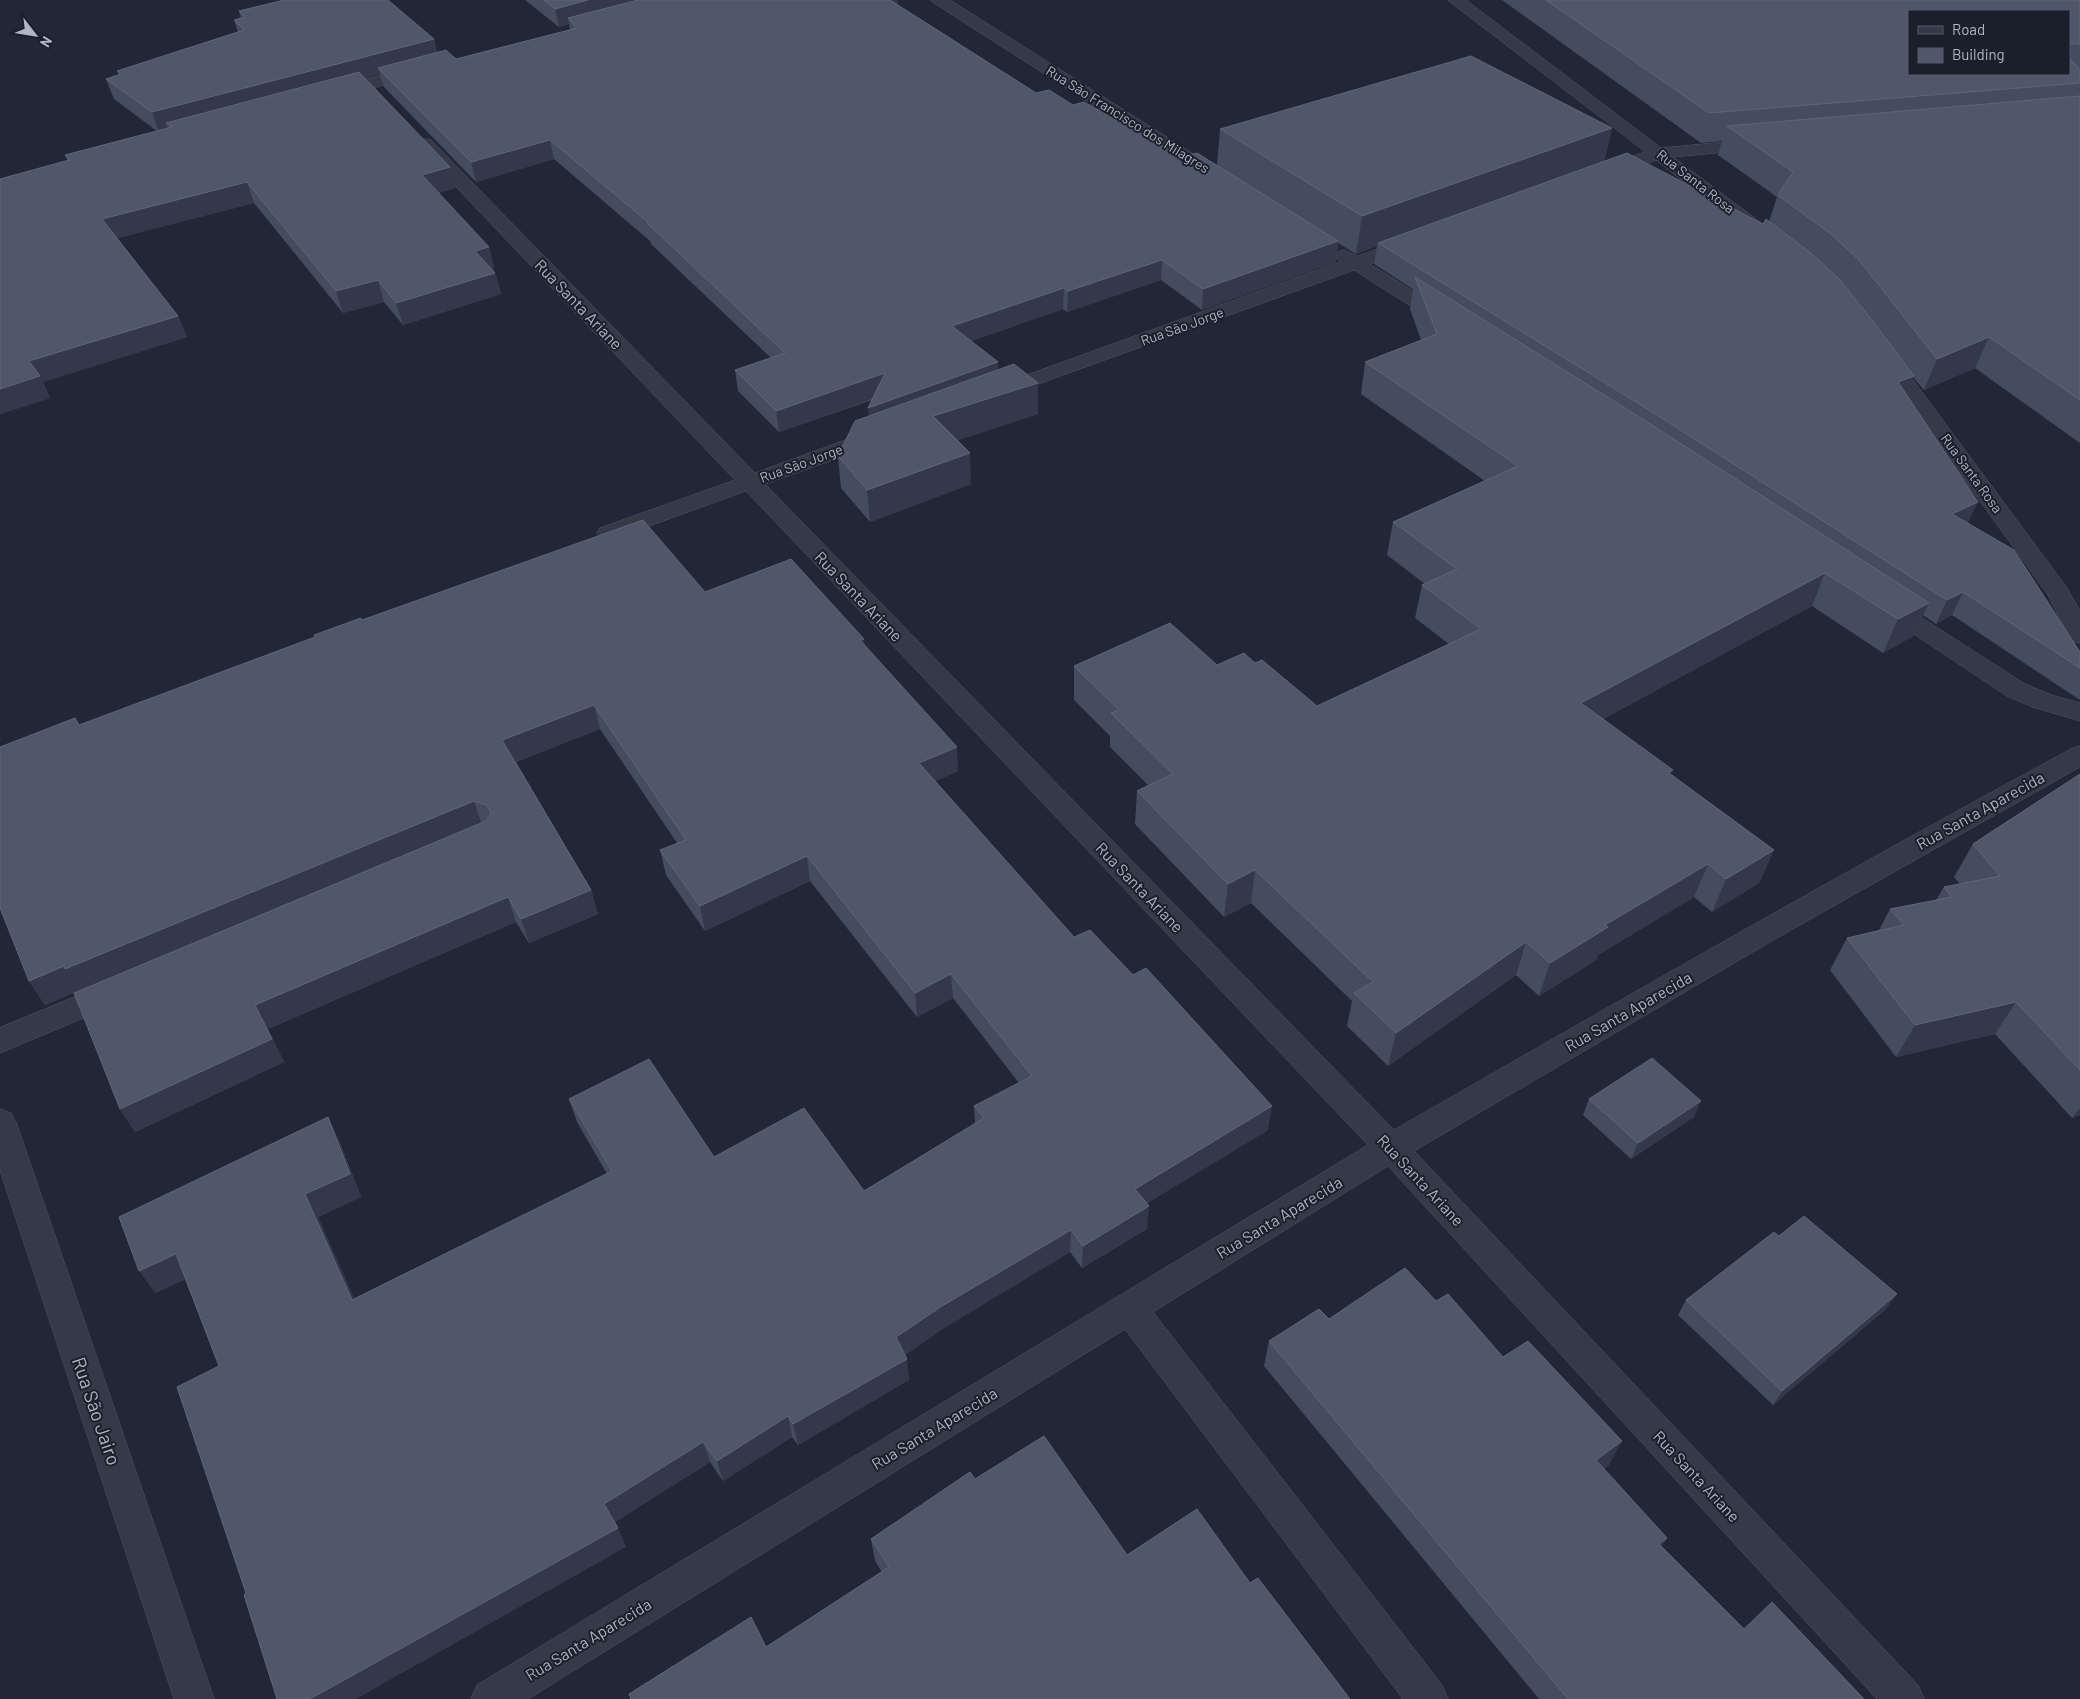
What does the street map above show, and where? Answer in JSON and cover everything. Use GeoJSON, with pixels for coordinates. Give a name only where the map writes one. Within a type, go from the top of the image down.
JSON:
{"type":"FeatureCollection","features":[{"type":"Feature","properties":{"kind":"street","name":"Rua São Francisco dos Milagres"},"geometry":{"type":"LineString","coordinates":[[939,0],[1230,184]]}},
{"type":"Feature","properties":{"kind":"street","name":"Rua Santa Rosa"},"geometry":{"type":"LineString","coordinates":[[1456,0],[1775,242]]}},
{"type":"Feature","properties":{"kind":"street"},"geometry":{"type":"LineString","coordinates":[[320,97],[435,66]]}},
{"type":"Feature","properties":{"kind":"street"},"geometry":{"type":"LineString","coordinates":[[368,84],[388,106]]}},
{"type":"Feature","properties":{"kind":"street","name":"Rua Santa Ariane"},"geometry":{"type":"LineString","coordinates":[[409,127],[1391,1148],[1904,1699]]}},
{"type":"Feature","properties":{"kind":"street"},"geometry":{"type":"LineString","coordinates":[[1586,180],[1659,153],[1777,143]]}},
{"type":"Feature","properties":{"kind":"street","name":"Rua São Jorge"},"geometry":{"type":"LineString","coordinates":[[983,398],[1429,236]]}},
{"type":"Feature","properties":{"kind":"street"},"geometry":{"type":"LineString","coordinates":[[1330,247],[1456,327]]}},
{"type":"Feature","properties":{"kind":"street","name":"Rua Santa Rosa"},"geometry":{"type":"LineString","coordinates":[[1877,344],[2070,589],[2080,636]]}},
{"type":"Feature","properties":{"kind":"street","name":"Rua São Jorge"},"geometry":{"type":"LineString","coordinates":[[590,540],[899,428]]}},
{"type":"Feature","properties":{"kind":"street"},"geometry":{"type":"LineString","coordinates":[[1870,594],[2016,690],[2042,701],[2080,712]]}},
{"type":"Feature","properties":{"kind":"street","name":"Rua Santa Aparecida"},"geometry":{"type":"LineString","coordinates":[[490,1699],[1391,1148],[1774,926],[2080,756]]}},
{"type":"Feature","properties":{"kind":"street"},"geometry":{"type":"LineString","coordinates":[[0,1041],[137,983]]}},
{"type":"Feature","properties":{"kind":"street","name":"Rua São Jairo"},"geometry":{"type":"LineString","coordinates":[[0,1122],[194,1699]]}},
{"type":"Feature","properties":{"kind":"street"},"geometry":{"type":"LineString","coordinates":[[1130,1308],[1428,1699]]}},
{"type":"Feature","properties":{"kind":"building"},"geometry":{"type":"Polygon","coordinates":[[[284,0],[388,0],[434,39],[152,112],[106,79],[121,74],[117,71],[244,30],[234,20],[245,17],[239,11],[284,0]]]}},
{"type":"Feature","properties":{"kind":"building"},"geometry":{"type":"Polygon","coordinates":[[[544,0],[588,0],[555,9],[544,0]]]}},
{"type":"Feature","properties":{"kind":"building"},"geometry":{"type":"Polygon","coordinates":[[[638,0],[890,0],[1036,93],[1049,90],[1073,105],[1084,102],[1183,157],[1197,153],[1338,241],[1203,289],[1162,260],[1068,291],[1064,288],[952,326],[998,362],[868,408],[885,373],[776,411],[735,370],[785,353],[647,223],[649,223],[550,140],[471,162],[378,68],[446,50],[456,59],[577,28],[568,18],[638,0]]]}},
{"type":"Feature","properties":{"kind":"building"},"geometry":{"type":"Polygon","coordinates":[[[1546,0],[2080,0],[2080,45],[2070,44],[2070,10],[1908,10],[1908,75],[2070,75],[2070,58],[2080,70],[2080,83],[1709,113],[1546,0]]]}},
{"type":"Feature","properties":{"kind":"building"},"geometry":{"type":"Polygon","coordinates":[[[1471,56],[1612,128],[1362,216],[1220,129],[1471,56]]]}},
{"type":"Feature","properties":{"kind":"building"},"geometry":{"type":"Polygon","coordinates":[[[359,72],[450,167],[422,175],[489,247],[475,251],[495,273],[396,303],[378,280],[336,291],[247,182],[102,219],[178,316],[29,361],[40,376],[0,389],[0,179],[69,160],[65,155],[172,127],[166,123],[359,72]]]}},
{"type":"Feature","properties":{"kind":"building"},"geometry":{"type":"Polygon","coordinates":[[[2080,96],[2080,400],[1989,337],[1937,359],[1859,260],[1832,235],[1778,195],[1793,172],[1727,126],[2080,96]]]}},
{"type":"Feature","properties":{"kind":"building"},"geometry":{"type":"Polygon","coordinates":[[[1627,153],[1763,224],[1766,219],[1812,254],[1839,279],[1914,376],[1898,382],[1978,502],[1952,514],[2014,550],[2080,652],[2080,668],[1963,592],[1947,600],[1649,410],[1378,243],[1627,153]]]}},
{"type":"Feature","properties":{"kind":"building"},"geometry":{"type":"Polygon","coordinates":[[[1415,277],[1633,413],[1929,603],[1898,619],[1825,573],[1581,703],[1673,770],[1669,773],[1774,850],[1726,879],[1708,864],[1605,925],[1608,927],[1550,963],[1526,942],[1396,1033],[1354,993],[1373,982],[1255,870],[1228,884],[1137,791],[1173,774],[1111,713],[1119,710],[1074,666],[1170,623],[1217,665],[1244,653],[1255,663],[1262,660],[1317,706],[1481,629],[1422,585],[1457,569],[1393,522],[1518,466],[1365,362],[1437,334],[1415,277]]]}},
{"type":"Feature","properties":{"kind":"building"},"geometry":{"type":"Polygon","coordinates":[[[1014,364],[1038,383],[933,416],[970,453],[867,490],[838,456],[855,421],[1014,364]]]}},
{"type":"Feature","properties":{"kind":"building"},"geometry":{"type":"Polygon","coordinates":[[[643,520],[705,592],[791,559],[864,639],[860,640],[957,747],[919,763],[1074,937],[1090,930],[1133,975],[1146,968],[1272,1106],[1135,1189],[1149,1206],[1083,1246],[1071,1230],[942,1306],[896,1337],[907,1359],[793,1424],[788,1416],[717,1461],[703,1442],[604,1504],[618,1528],[310,1699],[277,1699],[244,1595],[246,1593],[177,1387],[219,1366],[176,1254],[139,1271],[119,1217],[328,1117],[350,1174],[305,1194],[352,1300],[612,1171],[569,1099],[649,1059],[714,1157],[804,1108],[864,1191],[984,1118],[974,1106],[1032,1076],[951,974],[915,993],[807,856],[700,906],[660,850],[686,840],[594,705],[502,740],[591,890],[521,919],[508,897],[255,1005],[272,1039],[120,1109],[74,993],[486,821],[491,813],[487,805],[474,801],[65,969],[64,966],[29,981],[0,908],[0,747],[75,718],[79,725],[315,637],[314,635],[361,618],[362,620],[643,520]]]}},
{"type":"Feature","properties":{"kind":"building"},"geometry":{"type":"Polygon","coordinates":[[[2080,774],[2080,1070],[2016,1002],[1915,1025],[1847,938],[1904,925],[1890,909],[1952,897],[1944,887],[2000,876],[1973,844],[2080,774]]]}},
{"type":"Feature","properties":{"kind":"building"},"geometry":{"type":"Polygon","coordinates":[[[1652,1058],[1701,1101],[1638,1143],[1589,1099],[1652,1058]]]}},
{"type":"Feature","properties":{"kind":"building"},"geometry":{"type":"Polygon","coordinates":[[[1804,1216],[1897,1294],[1782,1391],[1686,1300],[1774,1232],[1779,1236],[1804,1216]]]}},
{"type":"Feature","properties":{"kind":"building"},"geometry":{"type":"Polygon","coordinates":[[[1405,1268],[1436,1301],[1448,1294],[1503,1357],[1528,1341],[1622,1441],[1596,1460],[1667,1538],[1659,1544],[1744,1629],[1772,1602],[1864,1699],[1568,1699],[1269,1341],[1319,1309],[1329,1319],[1405,1268]]]}},
{"type":"Feature","properties":{"kind":"building"},"geometry":{"type":"Polygon","coordinates":[[[1044,1436],[1127,1555],[1197,1509],[1250,1583],[1258,1578],[1350,1699],[631,1699],[629,1694],[751,1617],[766,1647],[889,1567],[871,1539],[970,1472],[975,1479],[1044,1436]]]}}]}
